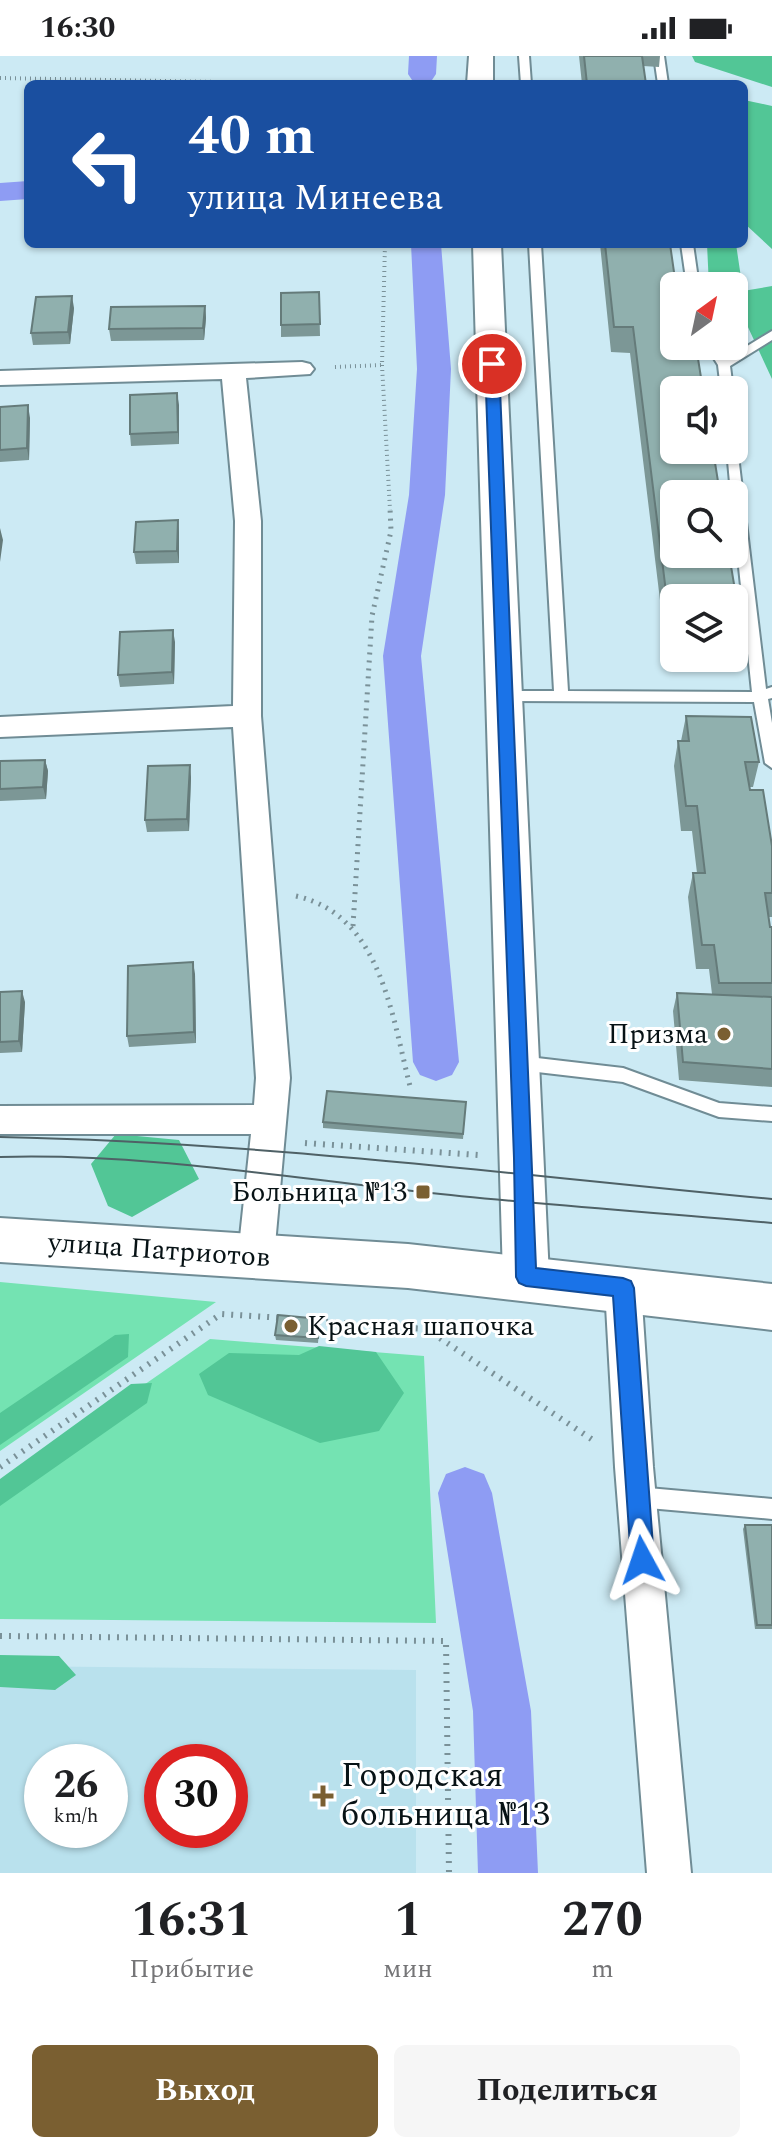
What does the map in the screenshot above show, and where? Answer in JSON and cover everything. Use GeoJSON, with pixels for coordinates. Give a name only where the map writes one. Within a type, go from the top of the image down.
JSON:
{"type":"FeatureCollection","features":[{"type":"Feature","properties":{"kind":"main road","name":"улица Патриотов"},"geometry":{"type":"LineString","coordinates":[[0,1240],[526,1277],[772,1307]]}},
{"type":"Feature","properties":{"kind":"street"},"geometry":{"type":"LineString","coordinates":[[480,80],[481,56]]}},
{"type":"Feature","properties":{"kind":"street"},"geometry":{"type":"LineString","coordinates":[[487,248],[524,1158],[526,1277]]}},
{"type":"Feature","properties":{"kind":"street"},"geometry":{"type":"LineString","coordinates":[[0,378],[302,369]]}},
{"type":"Feature","properties":{"kind":"street"},"geometry":{"type":"LineString","coordinates":[[233,371],[248,521],[247,716],[273,1078],[256,1256]]}},
{"type":"Feature","properties":{"kind":"street"},"geometry":{"type":"LineString","coordinates":[[0,727],[247,716]]}},
{"type":"Feature","properties":{"kind":"street"},"geometry":{"type":"LineString","coordinates":[[0,1120],[269,1130]]}},
{"type":"Feature","properties":{"kind":"street"},"geometry":{"type":"LineString","coordinates":[[623,1288],[669,1873]]}},
{"type":"Feature","properties":{"kind":"lane"},"geometry":{"type":"LineString","coordinates":[[524,56],[526,80]]}},
{"type":"Feature","properties":{"kind":"lane"},"geometry":{"type":"LineString","coordinates":[[659,56],[662,80]]}},
{"type":"Feature","properties":{"kind":"lane"},"geometry":{"type":"LineString","coordinates":[[535,248],[561,695]]}},
{"type":"Feature","properties":{"kind":"lane"},"geometry":{"type":"LineString","coordinates":[[688,248],[691,272]]}},
{"type":"Feature","properties":{"kind":"lane"},"geometry":{"type":"LineString","coordinates":[[724,365],[772,335]]}},
{"type":"Feature","properties":{"kind":"lane"},"geometry":{"type":"LineString","coordinates":[[721,360],[725,376]]}},
{"type":"Feature","properties":{"kind":"lane"},"geometry":{"type":"LineString","coordinates":[[735,464],[766,695],[772,763]]}},
{"type":"Feature","properties":{"kind":"lane"},"geometry":{"type":"LineString","coordinates":[[505,696],[766,695]]}},
{"type":"Feature","properties":{"kind":"lane"},"geometry":{"type":"LineString","coordinates":[[520,1063],[623,1075],[719,1110],[772,1114]]}},
{"type":"Feature","properties":{"kind":"lane"},"geometry":{"type":"LineString","coordinates":[[636,1482],[772,1509]]}},
{"type":"Feature","properties":{"kind":"path"},"geometry":{"type":"LineString","coordinates":[[0,78],[111,80]]}},
{"type":"Feature","properties":{"kind":"path"},"geometry":{"type":"LineString","coordinates":[[353,926],[372,616],[391,531],[382,365],[385,248]]}},
{"type":"Feature","properties":{"kind":"path"},"geometry":{"type":"LineString","coordinates":[[302,369],[382,365]]}},
{"type":"Feature","properties":{"kind":"path"},"geometry":{"type":"LineString","coordinates":[[260,889],[318,900],[353,926],[365,943],[382,987],[411,1090]]}},
{"type":"Feature","properties":{"kind":"path"},"geometry":{"type":"LineString","coordinates":[[269,1130],[524,1158]]}},
{"type":"Feature","properties":{"kind":"path"},"geometry":{"type":"LineString","coordinates":[[0,1467],[221,1314],[284,1318]]}},
{"type":"Feature","properties":{"kind":"path"},"geometry":{"type":"LineString","coordinates":[[300,1320],[426,1329],[636,1482]]}},
{"type":"Feature","properties":{"kind":"path"},"geometry":{"type":"LineString","coordinates":[[0,1636],[446,1641],[449,1873]]}},
{"type":"Feature","properties":{"kind":"shaded area","name":"Городская больница №13"},"geometry":{"type":"Polygon","coordinates":[[[0,1666],[416,1670],[416,1873],[0,1873],[0,1666]]]}},
{"type":"Feature","properties":{"kind":"green space"},"geometry":{"type":"Polygon","coordinates":[[[692,56],[772,56],[772,87],[695,62],[692,56]]]}},
{"type":"Feature","properties":{"kind":"green space"},"geometry":{"type":"Polygon","coordinates":[[[748,101],[772,106],[772,249],[748,227],[748,101]]]}},
{"type":"Feature","properties":{"kind":"green space"},"geometry":{"type":"Polygon","coordinates":[[[707,248],[737,248],[740,272],[708,272],[707,248]]]}},
{"type":"Feature","properties":{"kind":"green space"},"geometry":{"type":"Polygon","coordinates":[[[772,286],[772,379],[748,327],[748,290],[772,286]]]}},
{"type":"Feature","properties":{"kind":"green space"},"geometry":{"type":"Polygon","coordinates":[[[116,1134],[179,1140],[199,1179],[132,1217],[108,1206],[91,1164],[116,1134]]]}},
{"type":"Feature","properties":{"kind":"green space"},"geometry":{"type":"Polygon","coordinates":[[[0,1282],[216,1302],[0,1451],[0,1282]]]}},
{"type":"Feature","properties":{"kind":"green space"},"geometry":{"type":"Polygon","coordinates":[[[129,1334],[128,1357],[0,1445],[0,1413],[115,1335],[129,1334]]]}},
{"type":"Feature","properties":{"kind":"green space"},"geometry":{"type":"Polygon","coordinates":[[[210,1339],[424,1356],[436,1623],[0,1619],[0,1485],[210,1339]]]}},
{"type":"Feature","properties":{"kind":"green space"},"geometry":{"type":"Polygon","coordinates":[[[319,1346],[376,1352],[404,1393],[379,1431],[320,1443],[208,1395],[199,1374],[229,1353],[299,1355],[319,1346]]]}},
{"type":"Feature","properties":{"kind":"green space"},"geometry":{"type":"Polygon","coordinates":[[[152,1383],[147,1403],[0,1506],[0,1479],[131,1384],[152,1383]]]}},
{"type":"Feature","properties":{"kind":"green space"},"geometry":{"type":"Polygon","coordinates":[[[0,1655],[59,1656],[76,1675],[55,1690],[0,1687],[0,1655]]]}},
{"type":"Feature","properties":{"kind":"building"},"geometry":{"type":"Polygon","coordinates":[[[584,56],[642,56],[645,80],[587,80],[584,56]]]}},
{"type":"Feature","properties":{"kind":"building"},"geometry":{"type":"Polygon","coordinates":[[[605,248],[671,248],[674,272],[660,272],[660,360],[698,360],[701,376],[660,376],[660,464],[715,464],[718,480],[660,480],[660,544],[633,327],[614,327],[605,248]]]}},
{"type":"Feature","properties":{"kind":"building"},"geometry":{"type":"Polygon","coordinates":[[[319,292],[320,324],[281,325],[281,293],[319,292]]]}},
{"type":"Feature","properties":{"kind":"building"},"geometry":{"type":"Polygon","coordinates":[[[72,296],[68,332],[31,333],[36,297],[72,296]]]}},
{"type":"Feature","properties":{"kind":"building"},"geometry":{"type":"Polygon","coordinates":[[[205,306],[203,328],[109,329],[111,307],[205,306]]]}},
{"type":"Feature","properties":{"kind":"building"},"geometry":{"type":"Polygon","coordinates":[[[177,393],[178,432],[130,434],[130,395],[177,393]]]}},
{"type":"Feature","properties":{"kind":"building"},"geometry":{"type":"Polygon","coordinates":[[[28,405],[27,448],[0,450],[0,407],[28,405]]]}},
{"type":"Feature","properties":{"kind":"building"},"geometry":{"type":"Polygon","coordinates":[[[178,520],[177,551],[134,552],[136,522],[178,520]]]}},
{"type":"Feature","properties":{"kind":"building"},"geometry":{"type":"Polygon","coordinates":[[[663,568],[731,568],[734,584],[665,584],[663,568]]]}},
{"type":"Feature","properties":{"kind":"building"},"geometry":{"type":"Polygon","coordinates":[[[173,630],[172,672],[118,675],[120,632],[173,630]]]}},
{"type":"Feature","properties":{"kind":"building"},"geometry":{"type":"Polygon","coordinates":[[[686,716],[751,717],[759,762],[745,762],[750,790],[763,790],[772,846],[772,893],[765,893],[772,927],[772,983],[719,983],[714,945],[702,945],[693,873],[705,873],[697,806],[686,806],[678,741],[689,741],[686,716]]]}},
{"type":"Feature","properties":{"kind":"building"},"geometry":{"type":"Polygon","coordinates":[[[45,760],[43,787],[0,789],[0,761],[45,760]]]}},
{"type":"Feature","properties":{"kind":"building"},"geometry":{"type":"Polygon","coordinates":[[[190,765],[187,819],[145,820],[148,766],[190,765]]]}},
{"type":"Feature","properties":{"kind":"building"},"geometry":{"type":"Polygon","coordinates":[[[193,962],[194,1032],[127,1036],[128,966],[193,962]]]}},
{"type":"Feature","properties":{"kind":"building"},"geometry":{"type":"Polygon","coordinates":[[[22,991],[19,1041],[0,1042],[0,992],[22,991]]]}},
{"type":"Feature","properties":{"kind":"building","name":"Призма"},"geometry":{"type":"Polygon","coordinates":[[[677,993],[772,997],[772,1069],[683,1062],[677,993]]]}},
{"type":"Feature","properties":{"kind":"building"},"geometry":{"type":"Polygon","coordinates":[[[327,1091],[466,1102],[463,1134],[323,1122],[327,1091]]]}},
{"type":"Feature","properties":{"kind":"building"},"geometry":{"type":"Polygon","coordinates":[[[278,1315],[320,1319],[318,1338],[275,1335],[278,1315]]]}},
{"type":"Feature","properties":{"kind":"building"},"geometry":{"type":"Polygon","coordinates":[[[745,1525],[772,1525],[772,1625],[757,1625],[745,1525]]]}},
{"type":"Feature","properties":{"kind":"waterway"},"geometry":{"type":"LineString","coordinates":[[422,74],[423,56]]}},
{"type":"Feature","properties":{"kind":"waterway"},"geometry":{"type":"LineString","coordinates":[[0,192],[24,190]]}},
{"type":"Feature","properties":{"kind":"waterway"},"geometry":{"type":"LineString","coordinates":[[426,248],[434,369],[427,495],[402,656],[436,1062]]}},
{"type":"Feature","properties":{"kind":"waterway"},"geometry":{"type":"LineString","coordinates":[[465,1493],[502,1711],[508,1873]]}},
{"type":"Feature","properties":{"kind":"tram line"},"geometry":{"type":"LineString","coordinates":[[0,1137],[290,1152],[772,1199]]}},
{"type":"Feature","properties":{"kind":"tram line"},"geometry":{"type":"LineString","coordinates":[[0,1157],[159,1162],[466,1197],[772,1223]]}},
{"type":"Feature","properties":{"kind":"place","name":"Призма"},"geometry":{"type":"Point","coordinates":[724,1034]}},
{"type":"Feature","properties":{"kind":"place","name":"Больница №13"},"geometry":{"type":"Point","coordinates":[423,1192]}},
{"type":"Feature","properties":{"kind":"place","name":"Красная шапочка"},"geometry":{"type":"Point","coordinates":[291,1326]}},
{"type":"Feature","properties":{"kind":"place","name":"Городская больница №13"},"geometry":{"type":"Point","coordinates":[323,1796]}},
{"type":"Feature","properties":{"kind":"route"},"geometry":{"type":"LineString","coordinates":[[492,364],[524,1158],[526,1277],[623,1288],[642,1560]]}}]}
